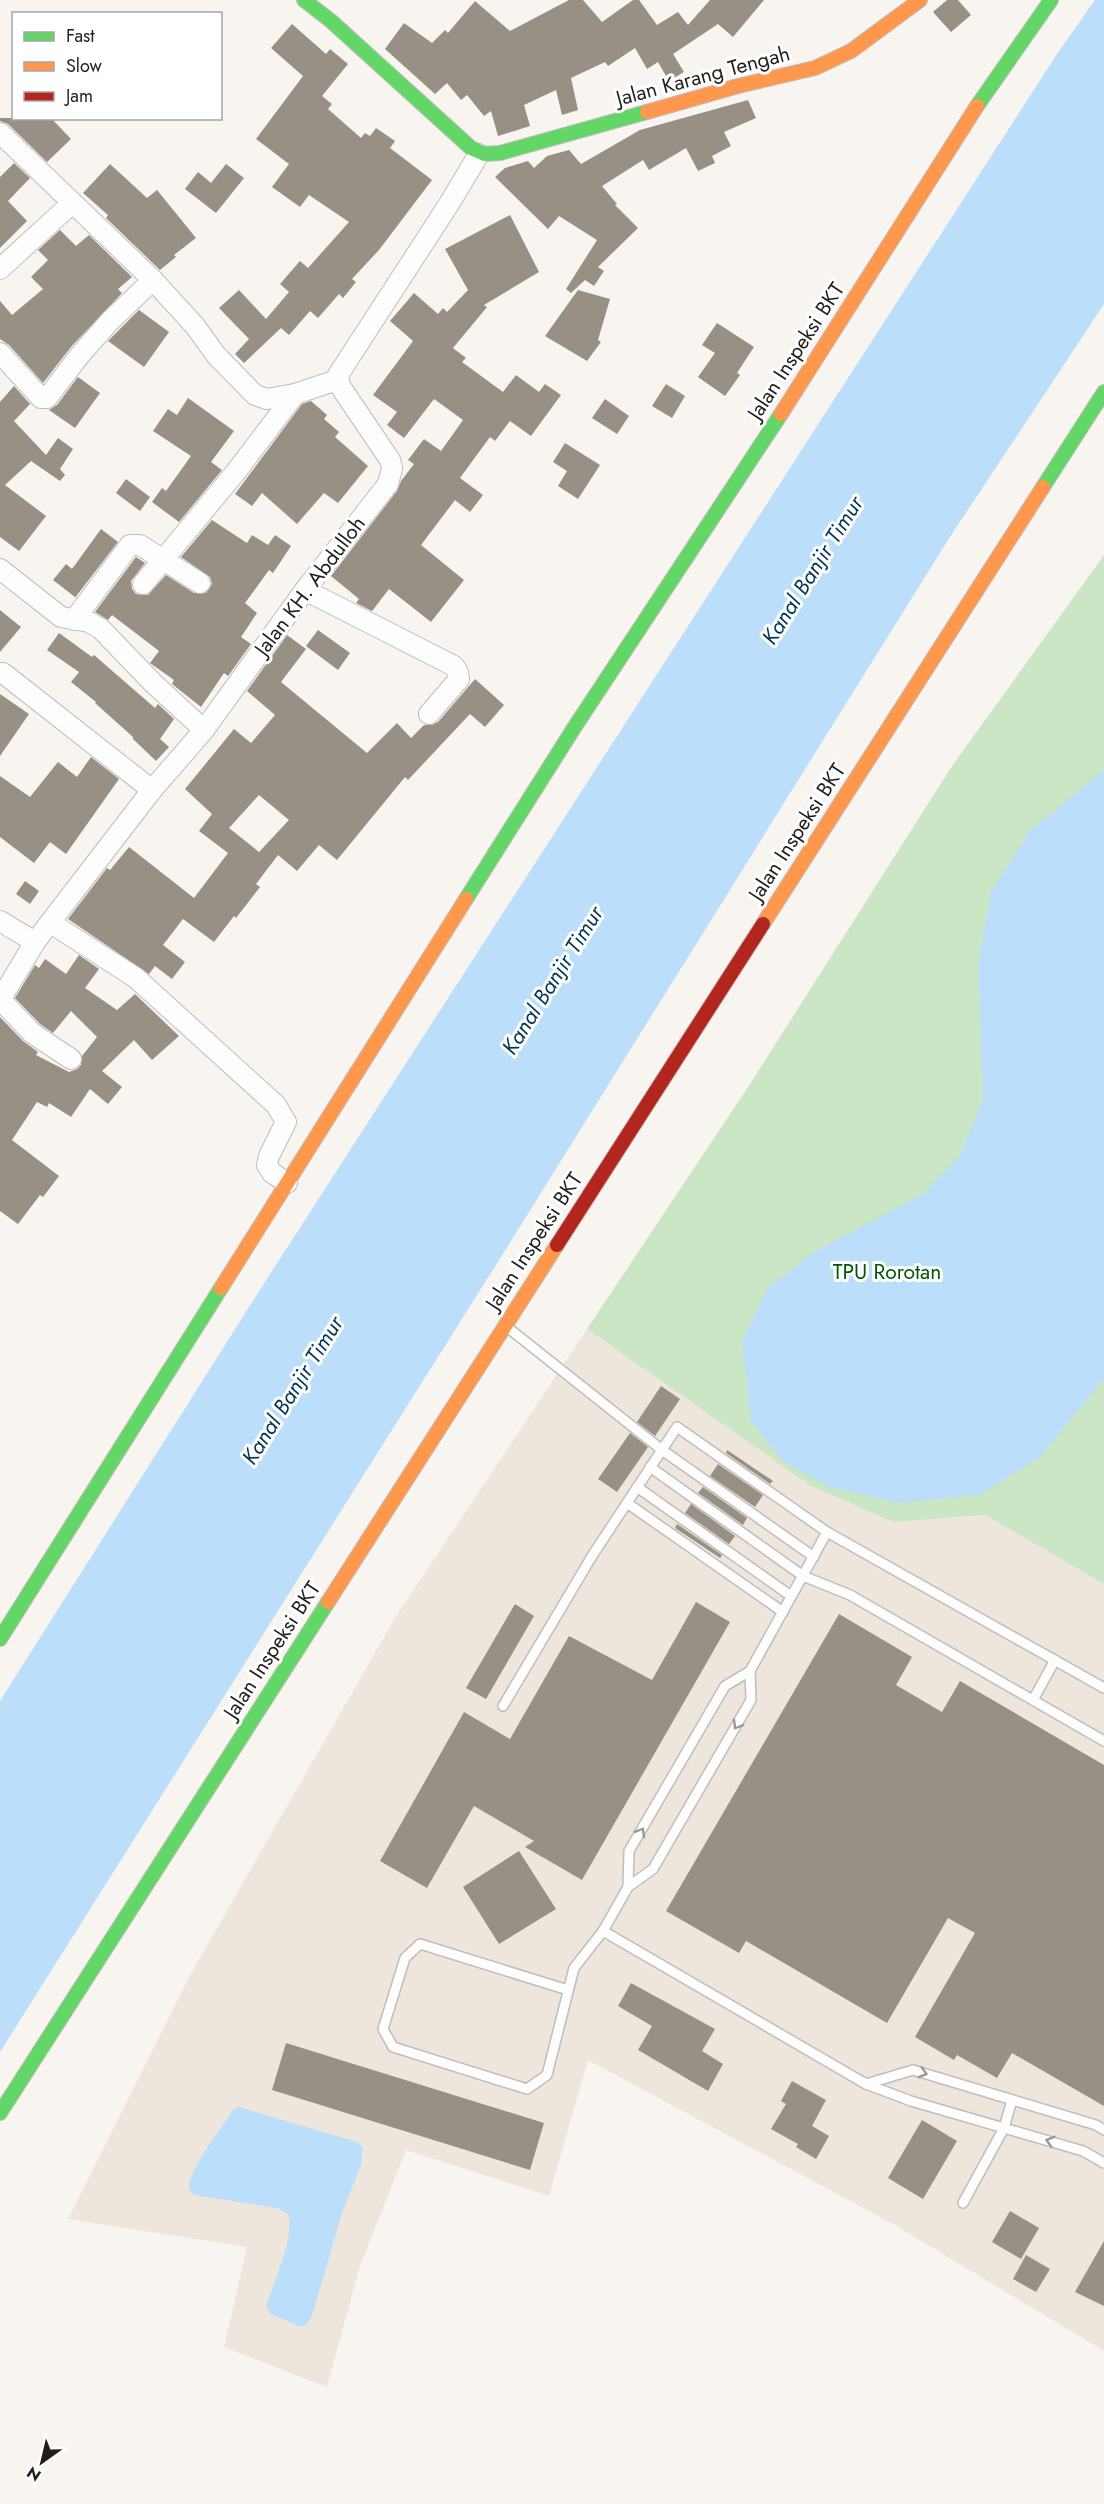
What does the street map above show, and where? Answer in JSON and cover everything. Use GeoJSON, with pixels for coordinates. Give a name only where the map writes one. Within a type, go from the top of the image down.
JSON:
{"type":"FeatureCollection","features":[{"type":"Feature","properties":{"kind":"street"},"geometry":{"type":"LineString","coordinates":[[0,133],[71,204],[153,280],[250,391],[267,399],[295,394],[337,380],[346,360],[443,214],[479,153],[331,21],[304,0]]}},
{"type":"Feature","properties":{"kind":"street","name":"Jalan Karang Tengah"},"geometry":{"type":"LineString","coordinates":[[479,153],[488,155],[504,152],[738,86],[815,68],[851,51],[920,0]]}},
{"type":"Feature","properties":{"kind":"street","name":"Jalan Inspeksi BKT"},"geometry":{"type":"LineString","coordinates":[[0,1639],[574,728],[783,411],[990,84],[1051,0]]}},
{"type":"Feature","properties":{"kind":"street"},"geometry":{"type":"LineString","coordinates":[[0,269],[71,204]]}},
{"type":"Feature","properties":{"kind":"street"},"geometry":{"type":"LineString","coordinates":[[0,353],[41,398],[47,398],[110,321],[153,280]]}},
{"type":"Feature","properties":{"kind":"street","name":"Jalan KH. Abdulloh"},"geometry":{"type":"LineString","coordinates":[[0,999],[35,942],[152,790],[204,730],[305,590],[388,484],[392,474],[390,460],[337,380]]}},
{"type":"Feature","properties":{"kind":"street","name":"Jalan Inspeksi BKT"},"geometry":{"type":"LineString","coordinates":[[0,2113],[1104,392]]}},
{"type":"Feature","properties":{"kind":"street"},"geometry":{"type":"LineString","coordinates":[[143,584],[236,473],[295,394]]}},
{"type":"Feature","properties":{"kind":"street"},"geometry":{"type":"LineString","coordinates":[[74,620],[130,545],[140,545],[200,583]]}},
{"type":"Feature","properties":{"kind":"street"},"geometry":{"type":"LineString","coordinates":[[0,569],[61,617],[89,622],[101,628],[153,683],[204,730]]}},
{"type":"Feature","properties":{"kind":"street"},"geometry":{"type":"LineString","coordinates":[[305,590],[454,666],[459,679],[429,714]]}},
{"type":"Feature","properties":{"kind":"street"},"geometry":{"type":"LineString","coordinates":[[3,673],[152,790]]}},
{"type":"Feature","properties":{"kind":"street"},"geometry":{"type":"LineString","coordinates":[[0,921],[35,942]]}},
{"type":"Feature","properties":{"kind":"street"},"geometry":{"type":"LineString","coordinates":[[51,923],[136,978],[276,1105],[286,1122],[269,1156],[267,1165],[272,1173],[288,1183]]}},
{"type":"Feature","properties":{"kind":"street"},"geometry":{"type":"LineString","coordinates":[[0,999],[32,1033],[71,1059]]}},
{"type":"Feature","properties":{"kind":"lane"},"geometry":{"type":"LineString","coordinates":[[505,1326],[662,1450],[814,1557]]}},
{"type":"Feature","properties":{"kind":"lane"},"geometry":{"type":"LineString","coordinates":[[503,1706],[592,1557],[677,1427],[827,1533],[1104,1688]]}},
{"type":"Feature","properties":{"kind":"lane"},"geometry":{"type":"LineString","coordinates":[[650,1467],[803,1576],[850,1595],[1104,1741]]}},
{"type":"Feature","properties":{"kind":"lane"},"geometry":{"type":"LineString","coordinates":[[637,1487],[791,1596]]}},
{"type":"Feature","properties":{"kind":"lane"},"geometry":{"type":"LineString","coordinates":[[627,1503],[783,1612]]}},
{"type":"Feature","properties":{"kind":"lane"},"geometry":{"type":"LineString","coordinates":[[628,1887],[629,1851],[725,1686],[750,1671],[827,1533]]}},
{"type":"Feature","properties":{"kind":"lane"},"geometry":{"type":"LineString","coordinates":[[1033,1700],[1055,1660]]}},
{"type":"Feature","properties":{"kind":"lane"},"geometry":{"type":"LineString","coordinates":[[568,1990],[420,1944],[405,1958],[383,2029],[393,2047],[527,2088],[546,2074],[574,1968],[603,1931],[628,1887],[653,1869],[752,1700],[750,1671]]}},
{"type":"Feature","properties":{"kind":"lane"},"geometry":{"type":"LineString","coordinates":[[603,1931],[866,2084],[911,2101],[1083,2151],[1104,2163]]}},
{"type":"Feature","properties":{"kind":"lane"},"geometry":{"type":"LineString","coordinates":[[866,2084],[913,2070],[1095,2125],[1104,2130]]}},
{"type":"Feature","properties":{"kind":"lane"},"geometry":{"type":"LineString","coordinates":[[963,2203],[1004,2128],[1012,2100]]}},
{"type":"Feature","properties":{"kind":"shaded area"},"geometry":{"type":"Polygon","coordinates":[[[587,1329],[811,1486],[893,1522],[985,1515],[1104,1584],[1104,2351],[893,2224],[588,2060],[549,2196],[406,2150],[360,2266],[327,2387],[224,2347],[247,2247],[68,2219],[188,1979],[392,1623],[587,1329]]]}},
{"type":"Feature","properties":{"kind":"green space","name":"TPU Rorotan"},"geometry":{"type":"Polygon","coordinates":[[[1104,555],[1104,1584],[985,1515],[893,1522],[811,1486],[587,1329],[752,1081],[952,766],[1104,555]]]}},
{"type":"Feature","properties":{"kind":"water","name":"Kanal Banjir Timur"},"geometry":{"type":"Polygon","coordinates":[[[1095,0],[1104,0],[1104,304],[948,540],[506,1249],[0,2052],[0,1701],[263,1285],[1057,54],[1095,0]]]}},
{"type":"Feature","properties":{"kind":"water"},"geometry":{"type":"Polygon","coordinates":[[[1104,770],[1104,1378],[1040,1457],[981,1494],[899,1503],[829,1487],[783,1461],[751,1421],[742,1342],[767,1289],[814,1252],[923,1194],[960,1155],[983,1100],[978,965],[991,892],[1030,831],[1104,770]]]}},
{"type":"Feature","properties":{"kind":"water"},"geometry":{"type":"Polygon","coordinates":[[[239,2107],[357,2142],[363,2147],[361,2165],[342,2213],[312,2316],[306,2325],[301,2327],[270,2314],[266,2306],[289,2235],[288,2214],[277,2208],[194,2195],[189,2190],[193,2172],[199,2161],[233,2110],[239,2107]]]}},
{"type":"Feature","properties":{"kind":"building"},"geometry":{"type":"Polygon","coordinates":[[[569,0],[583,0],[602,22],[633,0],[639,0],[657,25],[678,12],[688,25],[710,0],[764,0],[733,37],[718,24],[673,54],[684,72],[669,81],[658,62],[647,69],[635,48],[608,66],[605,62],[571,78],[578,110],[562,115],[556,90],[524,105],[530,126],[498,136],[491,111],[484,116],[467,95],[461,100],[447,83],[435,94],[385,49],[404,23],[432,43],[445,30],[448,33],[475,1],[510,31],[569,0]]]}},
{"type":"Feature","properties":{"kind":"building"},"geometry":{"type":"Polygon","coordinates":[[[947,0],[958,0],[971,15],[951,32],[933,12],[947,0]]]}},
{"type":"Feature","properties":{"kind":"building"},"geometry":{"type":"Polygon","coordinates":[[[292,24],[326,54],[330,49],[348,64],[322,96],[332,104],[328,109],[361,138],[365,133],[370,136],[376,128],[395,141],[390,148],[432,180],[379,250],[352,279],[356,282],[343,298],[339,294],[318,318],[310,311],[289,335],[281,328],[244,363],[235,354],[249,339],[219,308],[239,290],[266,319],[289,292],[280,284],[300,261],[308,268],[349,222],[309,195],[300,207],[272,187],[289,164],[256,139],[303,76],[271,48],[292,24]]]}},
{"type":"Feature","properties":{"kind":"building"},"geometry":{"type":"Polygon","coordinates":[[[748,100],[756,118],[724,132],[731,146],[712,156],[715,163],[698,171],[686,148],[649,170],[643,160],[602,186],[617,204],[615,205],[638,228],[598,267],[604,271],[594,286],[585,280],[571,293],[566,289],[597,240],[559,216],[548,229],[495,177],[505,168],[528,161],[534,168],[547,156],[569,150],[581,164],[640,130],[748,100]]]}},
{"type":"Feature","properties":{"kind":"building"},"geometry":{"type":"Polygon","coordinates":[[[0,118],[53,120],[71,139],[47,162],[8,124],[0,121],[0,118]]]}},
{"type":"Feature","properties":{"kind":"building"},"geometry":{"type":"Polygon","coordinates":[[[14,163],[30,178],[8,201],[27,221],[0,248],[0,177],[14,163]]]}},
{"type":"Feature","properties":{"kind":"building"},"geometry":{"type":"Polygon","coordinates":[[[110,164],[147,198],[157,190],[196,238],[174,255],[176,257],[160,270],[106,218],[108,215],[83,193],[110,164]]]}},
{"type":"Feature","properties":{"kind":"building"},"geometry":{"type":"Polygon","coordinates":[[[226,164],[244,178],[216,213],[185,189],[198,172],[211,183],[226,164]]]}},
{"type":"Feature","properties":{"kind":"building"},"geometry":{"type":"Polygon","coordinates":[[[510,215],[539,272],[484,305],[487,307],[453,348],[466,358],[462,362],[503,392],[516,375],[539,392],[545,384],[561,395],[531,436],[510,421],[495,441],[490,437],[460,478],[483,495],[470,512],[455,500],[421,545],[464,580],[431,622],[389,589],[372,611],[356,603],[359,599],[331,576],[397,491],[401,481],[414,464],[408,460],[424,439],[441,451],[463,420],[434,399],[404,438],[387,425],[397,412],[373,395],[413,341],[390,321],[414,293],[438,314],[443,308],[447,312],[468,290],[445,249],[510,215]]]}},
{"type":"Feature","properties":{"kind":"building"},"geometry":{"type":"Polygon","coordinates":[[[60,230],[76,246],[89,235],[132,277],[118,289],[122,293],[71,347],[43,383],[9,345],[0,339],[0,301],[12,315],[43,289],[31,277],[48,260],[38,250],[60,230]]]}},
{"type":"Feature","properties":{"kind":"building"},"geometry":{"type":"Polygon","coordinates":[[[578,290],[610,299],[598,340],[601,342],[587,361],[545,336],[578,290]]]}},
{"type":"Feature","properties":{"kind":"building"},"geometry":{"type":"Polygon","coordinates":[[[139,310],[169,332],[144,367],[108,341],[139,310]]]}},
{"type":"Feature","properties":{"kind":"building"},"geometry":{"type":"Polygon","coordinates":[[[717,323],[754,347],[737,373],[740,375],[725,396],[698,377],[715,353],[702,345],[717,323]]]}},
{"type":"Feature","properties":{"kind":"building"},"geometry":{"type":"Polygon","coordinates":[[[78,377],[100,393],[75,428],[49,410],[57,405],[78,377]]]}},
{"type":"Feature","properties":{"kind":"building"},"geometry":{"type":"Polygon","coordinates":[[[666,384],[685,396],[672,418],[652,406],[666,384]]]}},
{"type":"Feature","properties":{"kind":"building"},"geometry":{"type":"Polygon","coordinates":[[[14,386],[30,404],[14,421],[46,455],[58,438],[73,449],[60,469],[65,475],[60,481],[31,461],[5,485],[46,516],[19,551],[0,537],[0,402],[14,386]]]}},
{"type":"Feature","properties":{"kind":"building"},"geometry":{"type":"Polygon","coordinates":[[[188,398],[234,431],[211,462],[222,470],[179,522],[152,502],[162,488],[166,491],[191,456],[153,431],[168,409],[177,415],[188,398]]]}},
{"type":"Feature","properties":{"kind":"building"},"geometry":{"type":"Polygon","coordinates":[[[605,399],[629,416],[617,434],[592,418],[605,399]]]}},
{"type":"Feature","properties":{"kind":"building"},"geometry":{"type":"Polygon","coordinates":[[[311,401],[327,415],[324,419],[339,432],[335,437],[368,466],[338,503],[324,493],[297,524],[262,493],[252,506],[235,494],[302,404],[311,401]]]}},
{"type":"Feature","properties":{"kind":"building"},"geometry":{"type":"Polygon","coordinates":[[[565,443],[600,465],[578,499],[558,486],[567,471],[553,462],[565,443]]]}},
{"type":"Feature","properties":{"kind":"building"},"geometry":{"type":"Polygon","coordinates":[[[126,479],[150,497],[140,511],[116,493],[126,479]]]}},
{"type":"Feature","properties":{"kind":"building"},"geometry":{"type":"Polygon","coordinates":[[[212,520],[247,543],[252,535],[268,545],[275,535],[291,546],[273,573],[269,570],[245,603],[257,613],[241,637],[251,644],[228,676],[224,673],[201,707],[172,684],[174,680],[150,663],[159,651],[112,615],[108,620],[95,612],[136,557],[145,563],[131,581],[132,589],[136,594],[148,595],[166,575],[194,593],[206,593],[212,584],[210,577],[181,557],[212,520]]]}},
{"type":"Feature","properties":{"kind":"building"},"geometry":{"type":"Polygon","coordinates":[[[101,529],[118,542],[74,599],[75,597],[53,580],[66,564],[72,569],[101,529]]]}},
{"type":"Feature","properties":{"kind":"building"},"geometry":{"type":"Polygon","coordinates":[[[0,610],[21,627],[0,652],[0,610]]]}},
{"type":"Feature","properties":{"kind":"building"},"geometry":{"type":"Polygon","coordinates":[[[318,630],[350,653],[338,670],[306,646],[318,630]]]}},
{"type":"Feature","properties":{"kind":"building"},"geometry":{"type":"Polygon","coordinates":[[[59,633],[92,657],[94,655],[155,708],[158,704],[174,719],[160,739],[169,747],[156,761],[96,702],[71,682],[79,672],[47,650],[59,633]]]}},
{"type":"Feature","properties":{"kind":"building"},"geometry":{"type":"Polygon","coordinates":[[[287,635],[306,649],[281,682],[367,753],[397,723],[411,738],[424,725],[438,722],[475,679],[504,705],[485,727],[470,714],[408,780],[405,777],[337,860],[319,845],[297,871],[278,855],[256,884],[260,887],[214,942],[183,919],[163,945],[185,962],[172,979],[155,966],[149,974],[68,919],[107,868],[110,870],[129,847],[194,898],[228,853],[199,831],[212,814],[185,789],[234,729],[251,743],[275,715],[247,691],[287,635]],[[259,795],[229,828],[259,852],[289,820],[259,795]]]}},
{"type":"Feature","properties":{"kind":"building"},"geometry":{"type":"Polygon","coordinates":[[[0,694],[29,714],[0,756],[0,694]]]}},
{"type":"Feature","properties":{"kind":"building"},"geometry":{"type":"Polygon","coordinates":[[[91,757],[119,779],[66,854],[50,842],[34,863],[0,837],[0,776],[30,797],[58,762],[77,777],[91,757]]]}},
{"type":"Feature","properties":{"kind":"building"},"geometry":{"type":"Polygon","coordinates":[[[25,881],[39,891],[30,904],[16,894],[25,881]]]}},
{"type":"Feature","properties":{"kind":"building"},"geometry":{"type":"Polygon","coordinates":[[[79,955],[99,969],[85,988],[117,1010],[135,994],[179,1036],[152,1060],[134,1040],[102,1071],[122,1087],[108,1104],[90,1089],[71,1117],[49,1103],[47,1107],[37,1102],[12,1140],[59,1176],[43,1197],[40,1195],[18,1224],[0,1211],[0,1017],[23,1041],[38,1052],[36,1055],[69,1072],[77,1069],[81,1065],[82,1056],[97,1037],[71,1011],[53,1033],[40,1024],[15,998],[35,965],[39,968],[45,959],[66,974],[79,955]]]}},
{"type":"Feature","properties":{"kind":"building"},"geometry":{"type":"Polygon","coordinates":[[[661,1386],[680,1399],[655,1436],[637,1422],[661,1386]]]}},
{"type":"Feature","properties":{"kind":"building"},"geometry":{"type":"Polygon","coordinates":[[[630,1433],[648,1447],[617,1492],[598,1479],[630,1433]]]}},
{"type":"Feature","properties":{"kind":"building"},"geometry":{"type":"Polygon","coordinates":[[[727,1450],[773,1481],[770,1484],[726,1453],[727,1450]]]}},
{"type":"Feature","properties":{"kind":"building"},"geometry":{"type":"Polygon","coordinates":[[[718,1464],[763,1495],[755,1507],[710,1476],[718,1464]]]}},
{"type":"Feature","properties":{"kind":"building"},"geometry":{"type":"Polygon","coordinates":[[[703,1487],[747,1518],[743,1525],[698,1493],[703,1487]]]}},
{"type":"Feature","properties":{"kind":"building"},"geometry":{"type":"Polygon","coordinates":[[[691,1504],[735,1536],[729,1544],[685,1513],[691,1504]]]}},
{"type":"Feature","properties":{"kind":"building"},"geometry":{"type":"Polygon","coordinates":[[[677,1524],[722,1555],[720,1558],[675,1528],[677,1524]]]}},
{"type":"Feature","properties":{"kind":"building"},"geometry":{"type":"Polygon","coordinates":[[[696,1602],[730,1622],[582,1880],[525,1847],[534,1841],[474,1806],[427,1888],[380,1861],[464,1712],[510,1739],[569,1636],[652,1680],[696,1602]]]}},
{"type":"Feature","properties":{"kind":"building"},"geometry":{"type":"Polygon","coordinates":[[[515,1604],[534,1616],[486,1699],[466,1688],[515,1604]]]}},
{"type":"Feature","properties":{"kind":"building"},"geometry":{"type":"Polygon","coordinates":[[[839,1614],[912,1657],[896,1685],[942,1712],[960,1681],[1104,1765],[1104,2106],[1012,2053],[997,2078],[957,2055],[954,2060],[915,2037],[975,1933],[948,1918],[887,2023],[746,1941],[739,1953],[666,1911],[839,1614]]]}},
{"type":"Feature","properties":{"kind":"building"},"geometry":{"type":"Polygon","coordinates":[[[519,1851],[556,1909],[499,1944],[463,1887],[519,1851]]]}},
{"type":"Feature","properties":{"kind":"building"},"geometry":{"type":"Polygon","coordinates":[[[631,1983],[715,2029],[702,2051],[723,2064],[708,2091],[638,2050],[652,2026],[618,2006],[631,1983]]]}},
{"type":"Feature","properties":{"kind":"building"},"geometry":{"type":"Polygon","coordinates":[[[286,2043],[544,2123],[530,2170],[272,2090],[286,2043]]]}},
{"type":"Feature","properties":{"kind":"building"},"geometry":{"type":"Polygon","coordinates":[[[792,2081],[826,2100],[812,2126],[829,2136],[816,2159],[796,2147],[798,2144],[771,2129],[786,2104],[781,2101],[792,2081]]]}},
{"type":"Feature","properties":{"kind":"building"},"geometry":{"type":"Polygon","coordinates":[[[922,2120],[957,2141],[923,2199],[888,2178],[922,2120]]]}},
{"type":"Feature","properties":{"kind":"building"},"geometry":{"type":"Polygon","coordinates":[[[1010,2211],[1039,2228],[1021,2259],[992,2242],[1010,2211]]]}},
{"type":"Feature","properties":{"kind":"building"},"geometry":{"type":"Polygon","coordinates":[[[1104,2241],[1104,2306],[1075,2292],[1104,2241]]]}},
{"type":"Feature","properties":{"kind":"building"},"geometry":{"type":"Polygon","coordinates":[[[1026,2255],[1050,2269],[1036,2292],[1013,2279],[1026,2255]]]}},
{"type":"Feature","properties":{"kind":"traffic: fast"},"geometry":{"type":"LineString","coordinates":[[304,0],[331,21],[471,148],[485,154],[500,153],[647,112]]}},
{"type":"Feature","properties":{"kind":"traffic: fast"},"geometry":{"type":"LineString","coordinates":[[977,106],[1051,0]]}},
{"type":"Feature","properties":{"kind":"traffic: fast"},"geometry":{"type":"LineString","coordinates":[[1043,487],[1104,392]]}},
{"type":"Feature","properties":{"kind":"traffic: fast"},"geometry":{"type":"LineString","coordinates":[[466,899],[574,728],[781,414]]}},
{"type":"Feature","properties":{"kind":"traffic: fast"},"geometry":{"type":"LineString","coordinates":[[0,1639],[221,1288]]}},
{"type":"Feature","properties":{"kind":"traffic: fast"},"geometry":{"type":"LineString","coordinates":[[0,2113],[328,1602]]}},
{"type":"Feature","properties":{"kind":"traffic: slow"},"geometry":{"type":"LineString","coordinates":[[647,112],[738,86],[815,68],[851,51],[920,0]]}},
{"type":"Feature","properties":{"kind":"traffic: slow"},"geometry":{"type":"LineString","coordinates":[[781,414],[977,106]]}},
{"type":"Feature","properties":{"kind":"traffic: slow"},"geometry":{"type":"LineString","coordinates":[[763,924],[1043,487]]}},
{"type":"Feature","properties":{"kind":"traffic: slow"},"geometry":{"type":"LineString","coordinates":[[221,1288],[466,899]]}},
{"type":"Feature","properties":{"kind":"traffic: slow"},"geometry":{"type":"LineString","coordinates":[[328,1602],[557,1245]]}},
{"type":"Feature","properties":{"kind":"traffic: jam"},"geometry":{"type":"LineString","coordinates":[[557,1245],[763,924]]}}]}
